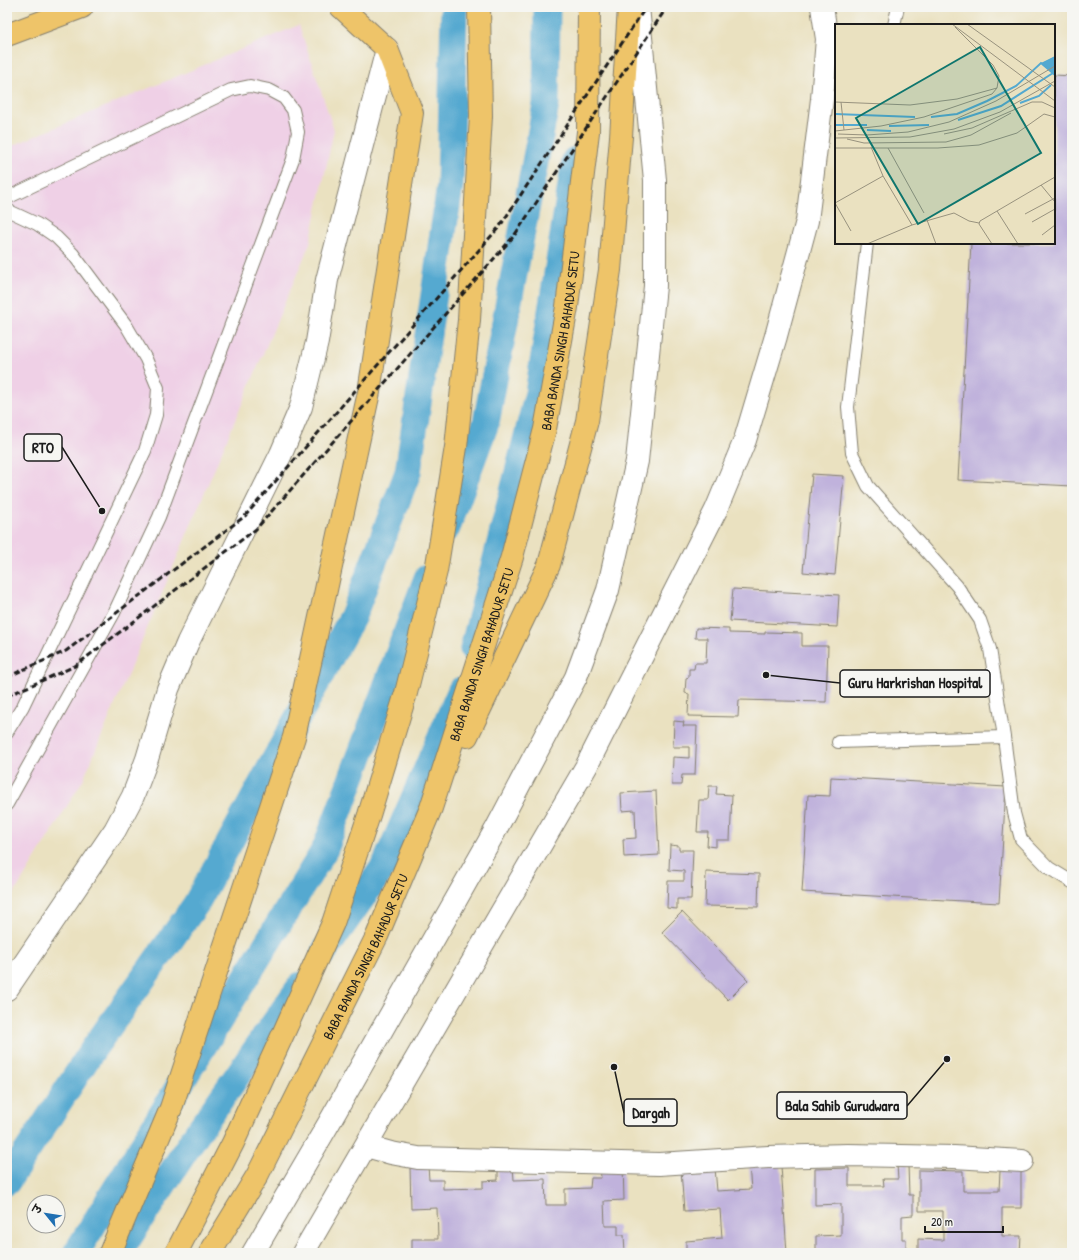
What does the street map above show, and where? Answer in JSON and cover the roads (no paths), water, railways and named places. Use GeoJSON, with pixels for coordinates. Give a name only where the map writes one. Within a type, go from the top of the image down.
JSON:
{"type":"FeatureCollection","features":[{"type":"Feature","properties":{"kind":"highway"},"geometry":{"type":"LineString","coordinates":[[7,35],[82,7]]}},
{"type":"Feature","properties":{"kind":"highway"},"geometry":{"type":"LineString","coordinates":[[110,1253],[171,1108],[294,737],[369,392],[412,113],[387,49],[341,7]]}},
{"type":"Feature","properties":{"kind":"highway"},"geometry":{"type":"LineString","coordinates":[[176,1253],[233,1143],[333,923],[369,815],[406,693],[436,571],[456,447],[469,320],[482,116],[479,7]]}},
{"type":"Feature","properties":{"kind":"highway","name":"BABA BANDA SINGH BAHADUR SETU"},"geometry":{"type":"LineString","coordinates":[[210,1253],[257,1176],[377,936],[431,808],[512,558],[545,429],[567,307],[588,132],[590,7]]}},
{"type":"Feature","properties":{"kind":"highway"},"geometry":{"type":"LineString","coordinates":[[431,808],[549,565],[587,421],[610,270],[621,137],[629,7]]}},
{"type":"Feature","properties":{"kind":"street"},"geometry":{"type":"LineString","coordinates":[[253,1253],[329,1124],[495,831],[576,677],[608,590],[637,460],[655,286],[655,180],[638,7]]}},
{"type":"Feature","properties":{"kind":"street"},"geometry":{"type":"LineString","coordinates":[[303,1253],[586,767],[716,510],[742,447],[776,336],[808,222],[822,99],[827,39],[822,7]]}},
{"type":"Feature","properties":{"kind":"street"},"geometry":{"type":"LineString","coordinates":[[7,989],[115,830],[133,796],[147,759],[168,689],[188,642],[281,454],[301,407],[317,342],[327,280],[387,49]]}},
{"type":"Feature","properties":{"kind":"street"},"geometry":{"type":"LineString","coordinates":[[366,1146],[418,1158],[659,1164],[768,1157],[848,1155],[954,1157],[1022,1161]]}},
{"type":"Feature","properties":{"kind":"lane"},"geometry":{"type":"LineString","coordinates":[[894,24],[898,7]]}},
{"type":"Feature","properties":{"kind":"lane"},"geometry":{"type":"LineString","coordinates":[[7,198],[231,90],[250,86],[269,90],[284,98],[293,110],[298,132],[293,159],[159,517],[114,613],[7,804]]}},
{"type":"Feature","properties":{"kind":"lane"},"geometry":{"type":"LineString","coordinates":[[7,210],[37,224],[56,237],[73,254],[126,325],[146,359],[158,388],[156,415],[145,451],[23,706],[7,732]]}},
{"type":"Feature","properties":{"kind":"lane"},"geometry":{"type":"LineString","coordinates":[[867,244],[848,406],[852,453],[868,486],[957,586],[980,620],[990,649],[1004,736],[1014,813],[1021,839],[1049,868],[1072,882]]}},
{"type":"Feature","properties":{"kind":"lane"},"geometry":{"type":"LineString","coordinates":[[838,742],[1004,736]]}},
{"type":"Feature","properties":{"kind":"waterway"},"geometry":{"type":"LineString","coordinates":[[7,1182],[94,1048],[196,904],[353,616],[408,472],[450,185],[454,7]]}},
{"type":"Feature","properties":{"kind":"waterway"},"geometry":{"type":"LineString","coordinates":[[447,528],[486,423],[546,104],[547,7]]}},
{"type":"Feature","properties":{"kind":"waterway"},"geometry":{"type":"LineString","coordinates":[[473,649],[538,393],[575,160]]}},
{"type":"Feature","properties":{"kind":"waterway"},"geometry":{"type":"LineString","coordinates":[[76,1253],[325,849],[427,578]]}},
{"type":"Feature","properties":{"kind":"waterway"},"geometry":{"type":"LineString","coordinates":[[324,952],[385,865],[461,690]]}},
{"type":"Feature","properties":{"kind":"waterway"},"geometry":{"type":"LineString","coordinates":[[119,1253],[197,1133],[301,985]]}},
{"type":"Feature","properties":{"kind":"railway"},"geometry":{"type":"LineString","coordinates":[[7,677],[66,651],[245,516],[500,226],[646,7]]}},
{"type":"Feature","properties":{"kind":"railway"},"geometry":{"type":"LineString","coordinates":[[7,696],[75,666],[256,529],[514,236],[667,7]]}},
{"type":"Feature","properties":{"kind":"place","name":"RTO"},"geometry":{"type":"Point","coordinates":[102,511]}},
{"type":"Feature","properties":{"kind":"place","name":"Guru Harkrishan Hospital"},"geometry":{"type":"Point","coordinates":[766,675]}},
{"type":"Feature","properties":{"kind":"place","name":"Bala Sahib Gurudwara"},"geometry":{"type":"Point","coordinates":[947,1059]}},
{"type":"Feature","properties":{"kind":"place","name":"Dargah"},"geometry":{"type":"Point","coordinates":[614,1067]}}]}
